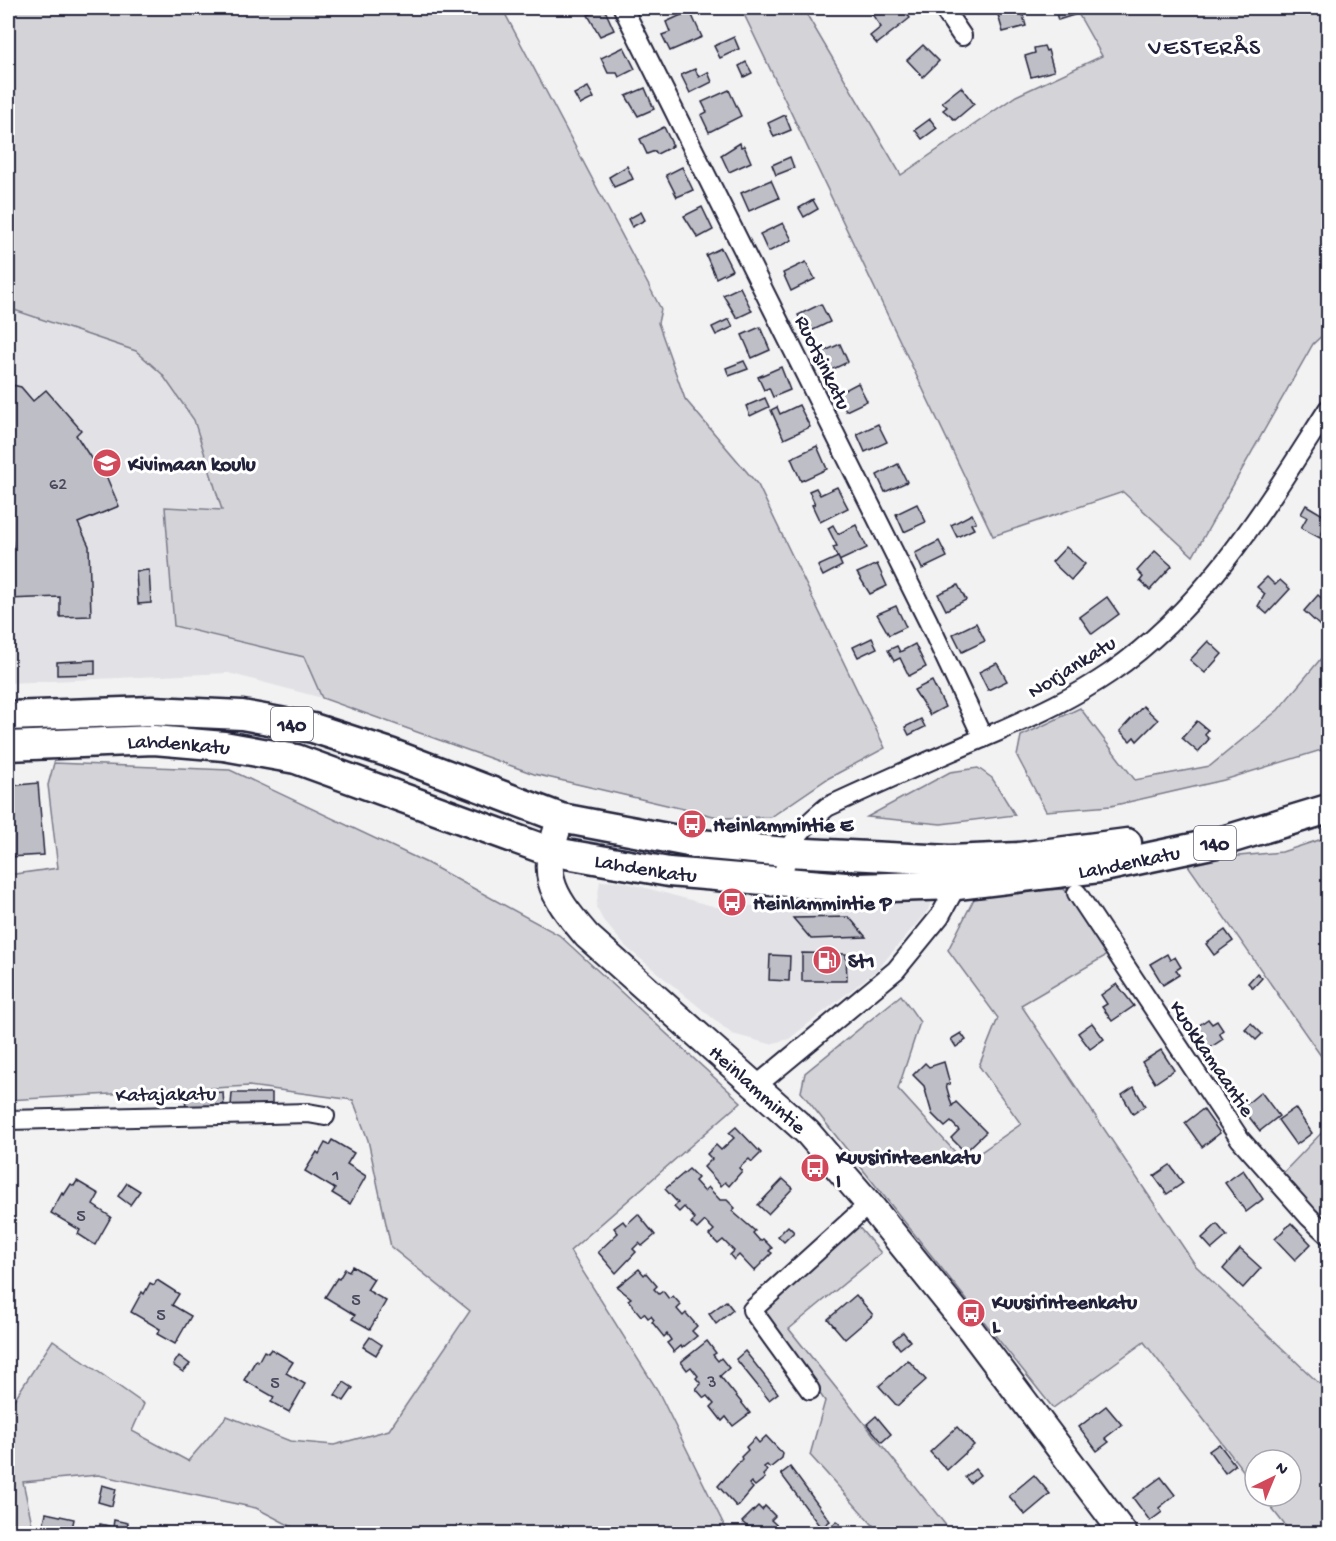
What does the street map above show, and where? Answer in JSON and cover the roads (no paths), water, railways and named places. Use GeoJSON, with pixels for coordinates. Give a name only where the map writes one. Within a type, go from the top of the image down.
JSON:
{"type":"FeatureCollection","features":[{"type":"Feature","properties":{"kind":"main road","name":"Lahdenkatu"},"geometry":{"type":"LineString","coordinates":[[8,716],[152,711],[242,715],[314,728],[390,753],[561,818],[699,844],[786,852],[950,860],[1019,857],[1096,858],[1216,843],[1329,809]]}},
{"type":"Feature","properties":{"kind":"main road","name":"Lahdenkatu"},"geometry":{"type":"LineString","coordinates":[[8,746],[154,740],[214,744],[296,759],[549,851],[669,872],[857,888],[957,885],[1041,877],[1096,858],[1329,790]]}},
{"type":"Feature","properties":{"kind":"street","name":"Ruotsinkatu"},"geometry":{"type":"LineString","coordinates":[[623,8],[923,611],[983,738]]}},
{"type":"Feature","properties":{"kind":"street"},"geometry":{"type":"LineString","coordinates":[[943,8],[962,36]]}},
{"type":"Feature","properties":{"kind":"street","name":"Norjankatu"},"geometry":{"type":"LineString","coordinates":[[782,881],[786,852],[806,825],[827,807],[1067,699],[1110,673],[1175,618],[1211,582],[1243,540],[1329,409]]}},
{"type":"Feature","properties":{"kind":"street","name":"Heinlammintie"},"geometry":{"type":"LineString","coordinates":[[561,818],[549,851],[548,871],[554,890],[564,909],[587,936],[808,1133],[970,1329],[1124,1533]]}},
{"type":"Feature","properties":{"kind":"street"},"geometry":{"type":"LineString","coordinates":[[756,1086],[896,970],[940,916],[957,885]]}},
{"type":"Feature","properties":{"kind":"street","name":"Kuokkamaantie"},"geometry":{"type":"LineString","coordinates":[[1077,893],[1240,1139],[1309,1217],[1329,1234]]}},
{"type":"Feature","properties":{"kind":"street","name":"Katajakatu"},"geometry":{"type":"LineString","coordinates":[[8,1120],[308,1113],[325,1116]]}},
{"type":"Feature","properties":{"kind":"street"},"geometry":{"type":"LineString","coordinates":[[810,1390],[752,1310],[869,1204]]}},
{"type":"Feature","properties":{"kind":"place","name":"Kivimaan koulu"},"geometry":{"type":"Point","coordinates":[107,463]}},
{"type":"Feature","properties":{"kind":"place","name":"Heinlammintie E"},"geometry":{"type":"Point","coordinates":[692,824]}},
{"type":"Feature","properties":{"kind":"place","name":"Heinlammintie P"},"geometry":{"type":"Point","coordinates":[732,902]}},
{"type":"Feature","properties":{"kind":"place","name":"St1"},"geometry":{"type":"Point","coordinates":[827,960]}},
{"type":"Feature","properties":{"kind":"place","name":"Kuusirinteenkatu I"},"geometry":{"type":"Point","coordinates":[815,1168]}},
{"type":"Feature","properties":{"kind":"place","name":"Kuusirinteenkatu L"},"geometry":{"type":"Point","coordinates":[971,1313]}},
{"type":"Feature","properties":{"kind":"district","name":"VESTERÅS"},"geometry":{"type":"Point","coordinates":[1205,46]}}]}
